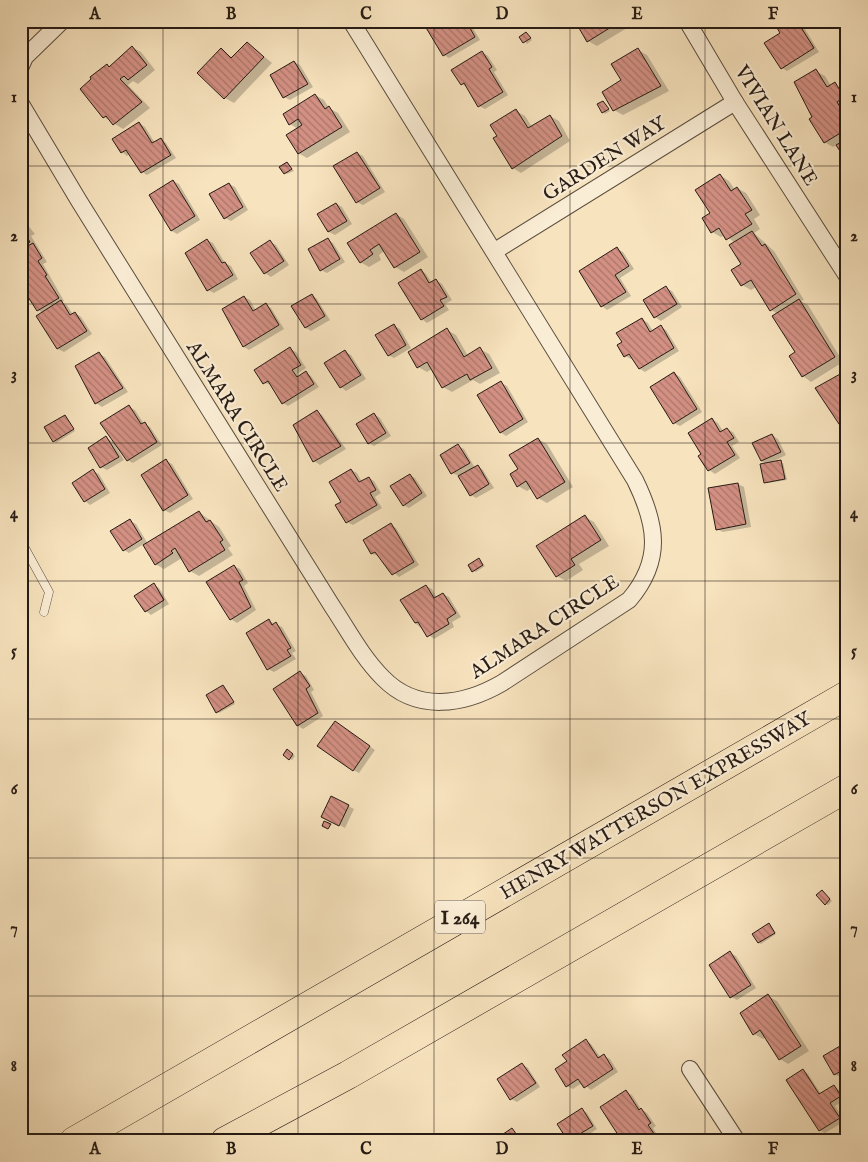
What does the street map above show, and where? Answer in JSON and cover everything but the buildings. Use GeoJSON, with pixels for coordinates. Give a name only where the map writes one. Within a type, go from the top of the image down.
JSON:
{"type":"FeatureCollection","features":[{"type":"Feature","properties":{"kind":"highway","name":"HENRY WATTERSON EXPRESSWAY"},"geometry":{"type":"LineString","coordinates":[[74,1141],[847,695]]}},
{"type":"Feature","properties":{"kind":"highway"},"geometry":{"type":"LineString","coordinates":[[225,1141],[348,1075],[847,788]]}},
{"type":"Feature","properties":{"kind":"highway"},"geometry":{"type":"LineString","coordinates":[[259,1141],[348,1075]]}},
{"type":"Feature","properties":{"kind":"street"},"geometry":{"type":"LineString","coordinates":[[21,66],[26,57],[62,21]]}},
{"type":"Feature","properties":{"kind":"street","name":"ALMARA CIRCLE"},"geometry":{"type":"LineString","coordinates":[[21,104],[100,235],[326,598],[369,661],[391,685],[416,698],[452,703],[486,692],[629,600],[640,588],[649,569],[654,537],[650,515],[638,488],[495,251],[351,21]]}},
{"type":"Feature","properties":{"kind":"street","name":"VIVIAN LANE"},"geometry":{"type":"LineString","coordinates":[[687,21],[735,102],[847,276]]}},
{"type":"Feature","properties":{"kind":"street","name":"GARDEN WAY"},"geometry":{"type":"LineString","coordinates":[[495,251],[735,102]]}},
{"type":"Feature","properties":{"kind":"street"},"geometry":{"type":"LineString","coordinates":[[690,1069],[737,1141]]}},
{"type":"Feature","properties":{"kind":"lane"},"geometry":{"type":"LineString","coordinates":[[21,541],[49,592],[44,612]]}}]}
